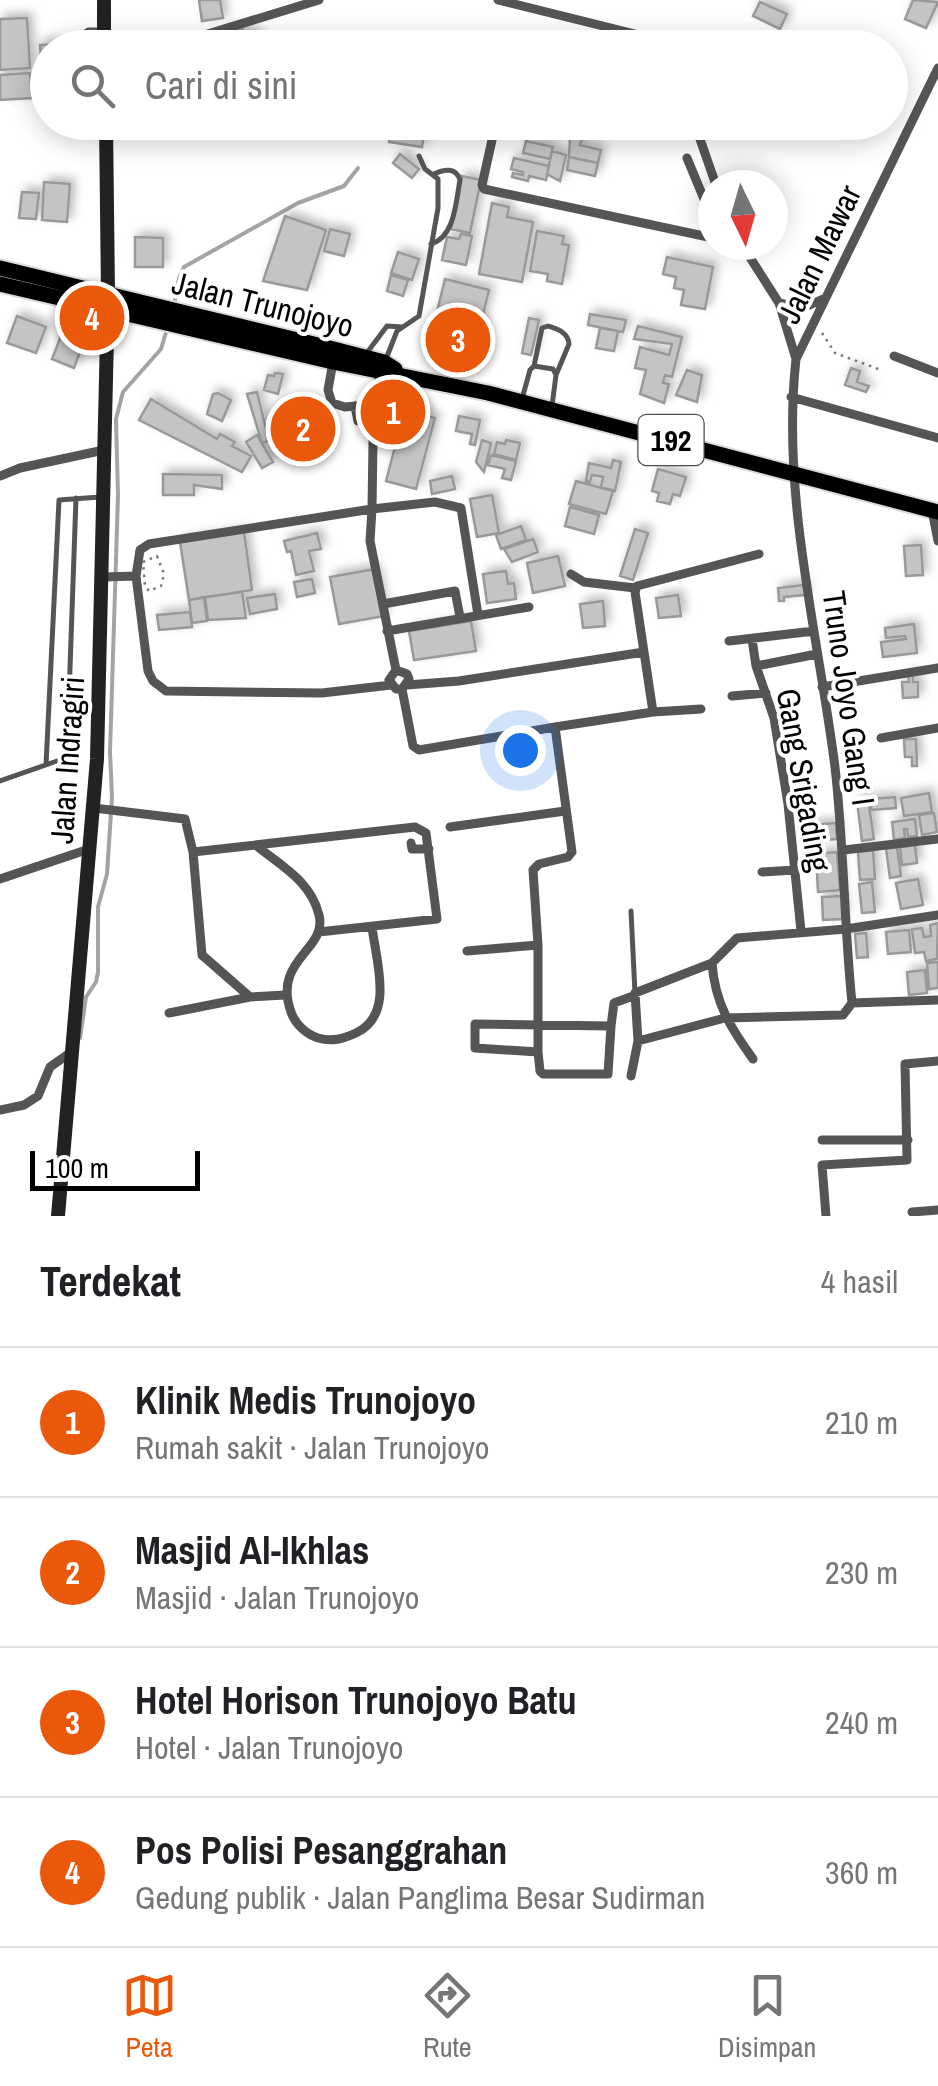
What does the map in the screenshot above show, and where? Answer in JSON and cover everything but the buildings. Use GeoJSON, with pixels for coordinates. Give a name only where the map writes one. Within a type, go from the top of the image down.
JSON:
{"type":"FeatureCollection","features":[{"type":"Feature","properties":{"kind":"main road","name":"192"},"geometry":{"type":"LineString","coordinates":[[0,268],[108,300]]}},
{"type":"Feature","properties":{"kind":"main road","name":"192"},"geometry":{"type":"LineString","coordinates":[[0,284],[108,300]]}},
{"type":"Feature","properties":{"kind":"main road","name":"Jalan Trunojoyo"},"geometry":{"type":"LineString","coordinates":[[108,300],[334,362],[383,368],[552,409],[935,511]]}},
{"type":"Feature","properties":{"kind":"main road","name":"Jalan Trunojoyo"},"geometry":{"type":"LineString","coordinates":[[169,316],[364,357],[383,368]]}},
{"type":"Feature","properties":{"kind":"street"},"geometry":{"type":"LineString","coordinates":[[104,0],[104,30]]}},
{"type":"Feature","properties":{"kind":"street"},"geometry":{"type":"LineString","coordinates":[[221,30],[319,0]]}},
{"type":"Feature","properties":{"kind":"street"},"geometry":{"type":"LineString","coordinates":[[502,0],[619,30]]}},
{"type":"Feature","properties":{"kind":"street","name":"Jalan Mawar"},"geometry":{"type":"LineString","coordinates":[[908,136],[935,84],[938,68]]}},
{"type":"Feature","properties":{"kind":"street","name":"Jalan Indragiri"},"geometry":{"type":"LineString","coordinates":[[58,1216],[89,850],[98,808],[108,577],[104,497],[106,140]]}},
{"type":"Feature","properties":{"kind":"street"},"geometry":{"type":"LineString","coordinates":[[492,140],[484,189],[698,235]]}},
{"type":"Feature","properties":{"kind":"street"},"geometry":{"type":"LineString","coordinates":[[700,140],[711,170]]}},
{"type":"Feature","properties":{"kind":"street","name":"Jalan Mawar"},"geometry":{"type":"LineString","coordinates":[[795,475],[792,397],[796,359],[906,140]]}},
{"type":"Feature","properties":{"kind":"street"},"geometry":{"type":"LineString","coordinates":[[687,158],[698,185]]}},
{"type":"Feature","properties":{"kind":"street"},"geometry":{"type":"LineString","coordinates":[[752,260],[779,303],[796,359]]}},
{"type":"Feature","properties":{"kind":"street"},"geometry":{"type":"LineString","coordinates":[[779,303],[803,308],[823,299]]}},
{"type":"Feature","properties":{"kind":"street"},"geometry":{"type":"LineString","coordinates":[[894,356],[938,373]]}},
{"type":"Feature","properties":{"kind":"street"},"geometry":{"type":"LineString","coordinates":[[334,362],[328,390],[332,403],[368,405]]}},
{"type":"Feature","properties":{"kind":"street"},"geometry":{"type":"LineString","coordinates":[[383,368],[368,405],[372,441],[370,540],[396,670],[389,680],[400,686]]}},
{"type":"Feature","properties":{"kind":"street"},"geometry":{"type":"LineString","coordinates":[[792,397],[938,438]]}},
{"type":"Feature","properties":{"kind":"street"},"geometry":{"type":"LineString","coordinates":[[356,406],[358,421]]}},
{"type":"Feature","properties":{"kind":"street"},"geometry":{"type":"LineString","coordinates":[[0,476],[104,450]]}},
{"type":"Feature","properties":{"kind":"street","name":"Truno Joyo Gang I"},"geometry":{"type":"LineString","coordinates":[[795,475],[844,850],[852,1003]]}},
{"type":"Feature","properties":{"kind":"street"},"geometry":{"type":"LineString","coordinates":[[478,616],[460,508],[436,502],[149,544],[140,550],[135,576],[148,671],[160,689],[322,692],[459,682],[644,652]]}},
{"type":"Feature","properties":{"kind":"street"},"geometry":{"type":"LineString","coordinates":[[935,511],[938,541]]}},
{"type":"Feature","properties":{"kind":"street"},"geometry":{"type":"LineString","coordinates":[[572,574],[584,582],[635,588],[759,554]]}},
{"type":"Feature","properties":{"kind":"street"},"geometry":{"type":"LineString","coordinates":[[108,577],[135,576]]}},
{"type":"Feature","properties":{"kind":"street"},"geometry":{"type":"LineString","coordinates":[[635,588],[653,712]]}},
{"type":"Feature","properties":{"kind":"street"},"geometry":{"type":"LineString","coordinates":[[383,604],[456,591],[460,617]]}},
{"type":"Feature","properties":{"kind":"street"},"geometry":{"type":"LineString","coordinates":[[387,631],[529,607]]}},
{"type":"Feature","properties":{"kind":"street"},"geometry":{"type":"LineString","coordinates":[[729,641],[814,631]]}},
{"type":"Feature","properties":{"kind":"street","name":"Gang Srigading"},"geometry":{"type":"LineString","coordinates":[[752,639],[756,666],[772,709],[788,804],[801,930]]}},
{"type":"Feature","properties":{"kind":"street"},"geometry":{"type":"LineString","coordinates":[[756,666],[817,654]]}},
{"type":"Feature","properties":{"kind":"street"},"geometry":{"type":"LineString","coordinates":[[822,687],[938,668]]}},
{"type":"Feature","properties":{"kind":"street"},"geometry":{"type":"LineString","coordinates":[[396,670],[407,674],[400,686],[413,746],[419,750],[555,726],[701,709]]}},
{"type":"Feature","properties":{"kind":"street"},"geometry":{"type":"LineString","coordinates":[[732,696],[766,693]]}},
{"type":"Feature","properties":{"kind":"street"},"geometry":{"type":"LineString","coordinates":[[555,726],[571,855],[539,864],[532,870],[538,946],[538,1052],[543,1074],[605,1076],[614,1004],[712,962],[737,938],[846,929],[938,915]]}},
{"type":"Feature","properties":{"kind":"street"},"geometry":{"type":"LineString","coordinates":[[881,738],[938,728]]}},
{"type":"Feature","properties":{"kind":"street"},"geometry":{"type":"LineString","coordinates":[[98,808],[185,818],[194,852],[202,955],[250,998]]}},
{"type":"Feature","properties":{"kind":"street"},"geometry":{"type":"LineString","coordinates":[[450,827],[565,811]]}},
{"type":"Feature","properties":{"kind":"street"},"geometry":{"type":"LineString","coordinates":[[194,852],[415,827],[426,833],[438,918],[319,932]]}},
{"type":"Feature","properties":{"kind":"street"},"geometry":{"type":"LineString","coordinates":[[844,850],[938,839]]}},
{"type":"Feature","properties":{"kind":"street"},"geometry":{"type":"LineString","coordinates":[[411,843],[412,849],[429,849]]}},
{"type":"Feature","properties":{"kind":"street"},"geometry":{"type":"LineString","coordinates":[[258,847],[310,890],[320,917],[319,932],[290,970],[285,994],[293,1018],[316,1037],[342,1039],[374,1020],[380,1001],[372,927]]}},
{"type":"Feature","properties":{"kind":"street"},"geometry":{"type":"LineString","coordinates":[[0,879],[89,850]]}},
{"type":"Feature","properties":{"kind":"street"},"geometry":{"type":"LineString","coordinates":[[762,872],[796,870]]}},
{"type":"Feature","properties":{"kind":"street"},"geometry":{"type":"LineString","coordinates":[[467,951],[538,946]]}},
{"type":"Feature","properties":{"kind":"street"},"geometry":{"type":"LineString","coordinates":[[712,962],[714,986],[725,1018],[754,1059]]}},
{"type":"Feature","properties":{"kind":"street"},"geometry":{"type":"LineString","coordinates":[[169,1012],[285,994]]}},
{"type":"Feature","properties":{"kind":"street"},"geometry":{"type":"LineString","coordinates":[[631,1076],[638,1041],[634,994]]}},
{"type":"Feature","properties":{"kind":"street"},"geometry":{"type":"LineString","coordinates":[[638,1041],[725,1018],[833,1017],[848,1012],[852,1003],[938,1000]]}},
{"type":"Feature","properties":{"kind":"street"},"geometry":{"type":"LineString","coordinates":[[538,1052],[476,1049],[474,1026],[611,1026]]}},
{"type":"Feature","properties":{"kind":"street"},"geometry":{"type":"LineString","coordinates":[[0,1110],[32,1101],[41,1091],[50,1067],[70,1053]]}},
{"type":"Feature","properties":{"kind":"street"},"geometry":{"type":"LineString","coordinates":[[826,1216],[822,1165],[907,1160],[905,1064],[938,1061]]}},
{"type":"Feature","properties":{"kind":"street"},"geometry":{"type":"LineString","coordinates":[[822,1140],[908,1140]]}},
{"type":"Feature","properties":{"kind":"street"},"geometry":{"type":"LineString","coordinates":[[912,1212],[938,1210]]}},
{"type":"Feature","properties":{"kind":"lane"},"geometry":{"type":"LineString","coordinates":[[88,30],[104,30]]}},
{"type":"Feature","properties":{"kind":"lane"},"geometry":{"type":"LineString","coordinates":[[383,368],[397,331],[419,316],[438,208],[439,186],[419,156]]}},
{"type":"Feature","properties":{"kind":"lane"},"geometry":{"type":"LineString","coordinates":[[431,244],[441,241],[447,233],[459,176],[448,170],[434,175]]}},
{"type":"Feature","properties":{"kind":"lane"},"geometry":{"type":"LineString","coordinates":[[438,208],[453,211]]}},
{"type":"Feature","properties":{"kind":"lane"},"geometry":{"type":"LineString","coordinates":[[364,357],[386,326],[402,327]]}},
{"type":"Feature","properties":{"kind":"lane"},"geometry":{"type":"LineString","coordinates":[[521,402],[542,328],[548,326],[565,334],[569,344],[556,375],[552,409]]}},
{"type":"Feature","properties":{"kind":"lane"},"geometry":{"type":"LineString","coordinates":[[534,366],[553,369],[556,375]]}},
{"type":"Feature","properties":{"kind":"lane"},"geometry":{"type":"LineString","coordinates":[[46,765],[58,500],[104,497]]}},
{"type":"Feature","properties":{"kind":"lane"},"geometry":{"type":"LineString","coordinates":[[0,782],[60,760],[66,753],[76,498]]}},
{"type":"Feature","properties":{"kind":"lane"},"geometry":{"type":"LineString","coordinates":[[54,590],[72,590]]}},
{"type":"Feature","properties":{"kind":"lane"},"geometry":{"type":"LineString","coordinates":[[631,911],[634,994]]}},
{"type":"Feature","properties":{"kind":"path"},"geometry":{"type":"LineString","coordinates":[[812,322],[834,353],[881,370]]}},
{"type":"Feature","properties":{"kind":"path"},"geometry":{"type":"LineString","coordinates":[[157,556],[162,563],[161,586],[149,590],[144,586],[143,562],[148,558],[157,556]]}},
{"type":"Feature","properties":{"kind":"waterway"},"geometry":{"type":"LineString","coordinates":[[174,305],[184,267],[298,203],[344,186],[358,168]]}},
{"type":"Feature","properties":{"kind":"waterway"},"geometry":{"type":"LineString","coordinates":[[80,1038],[86,997],[98,972],[98,907],[107,874],[112,797],[116,419],[123,392],[161,349],[167,329]]}},
{"type":"Feature","properties":{"kind":"place","name":"Pos Polisi Pesanggrahan"},"geometry":{"type":"Point","coordinates":[92,318]}},
{"type":"Feature","properties":{"kind":"place","name":"Hotel Horison Trunojoyo Batu"},"geometry":{"type":"Point","coordinates":[458,340]}},
{"type":"Feature","properties":{"kind":"place","name":"Klinik Medis Trunojoyo"},"geometry":{"type":"Point","coordinates":[393,412]}},
{"type":"Feature","properties":{"kind":"place","name":"Masjid Al-Ikhlas"},"geometry":{"type":"Point","coordinates":[303,429]}}]}
